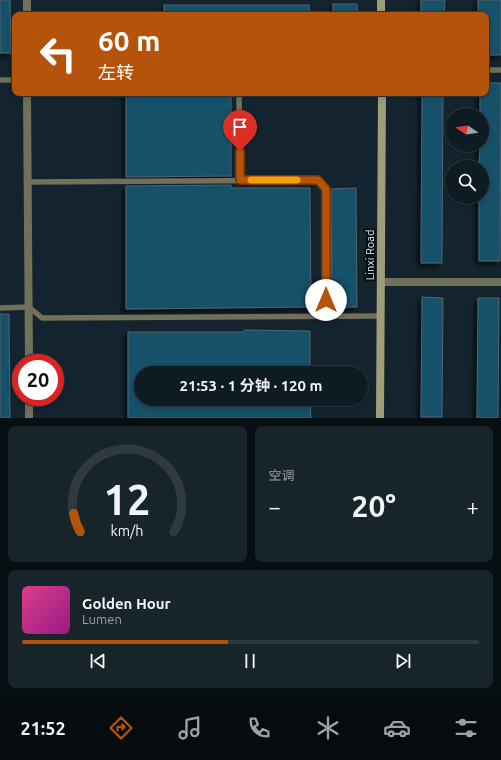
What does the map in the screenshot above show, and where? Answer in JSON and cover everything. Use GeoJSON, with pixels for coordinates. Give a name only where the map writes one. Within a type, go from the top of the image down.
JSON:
{"type":"FeatureCollection","features":[{"type":"Feature","properties":{"kind":"main road"},"geometry":{"type":"LineString","coordinates":[[381,0],[381,12]]}},
{"type":"Feature","properties":{"kind":"main road","name":"Linxi Road"},"geometry":{"type":"LineString","coordinates":[[380,418],[382,96]]}},
{"type":"Feature","properties":{"kind":"street"},"geometry":{"type":"LineString","coordinates":[[27,0],[27,12]]}},
{"type":"Feature","properties":{"kind":"street"},"geometry":{"type":"LineString","coordinates":[[27,96],[29,354]]}},
{"type":"Feature","properties":{"kind":"street"},"geometry":{"type":"LineString","coordinates":[[381,282],[501,282]]}},
{"type":"Feature","properties":{"kind":"street"},"geometry":{"type":"LineString","coordinates":[[29,406],[30,418]]}},
{"type":"Feature","properties":{"kind":"lane"},"geometry":{"type":"LineString","coordinates":[[489,70],[501,70]]}},
{"type":"Feature","properties":{"kind":"lane"},"geometry":{"type":"LineString","coordinates":[[0,80],[12,80]]}},
{"type":"Feature","properties":{"kind":"lane"},"geometry":{"type":"LineString","coordinates":[[239,96],[240,180]]}},
{"type":"Feature","properties":{"kind":"lane"},"geometry":{"type":"LineString","coordinates":[[28,182],[318,180],[326,189],[326,316]]}},
{"type":"Feature","properties":{"kind":"lane"},"geometry":{"type":"LineString","coordinates":[[0,308],[29,307],[42,318],[381,316]]}},
{"type":"Feature","properties":{"kind":"building"},"geometry":{"type":"Polygon","coordinates":[[[0,0],[10,0],[11,53],[0,53],[0,0]]]}},
{"type":"Feature","properties":{"kind":"building"},"geometry":{"type":"Polygon","coordinates":[[[421,0],[445,0],[444,12],[421,12],[421,0]]]}},
{"type":"Feature","properties":{"kind":"building"},"geometry":{"type":"Polygon","coordinates":[[[478,0],[501,0],[501,55],[489,55],[489,12],[478,12],[478,0]]]}},
{"type":"Feature","properties":{"kind":"building"},"geometry":{"type":"Polygon","coordinates":[[[333,4],[357,4],[357,12],[333,12],[333,4]]]}},
{"type":"Feature","properties":{"kind":"building"},"geometry":{"type":"Polygon","coordinates":[[[164,5],[309,5],[309,12],[164,12],[164,5]]]}},
{"type":"Feature","properties":{"kind":"building"},"geometry":{"type":"Polygon","coordinates":[[[489,83],[501,83],[500,261],[479,261],[479,204],[489,204],[489,160],[479,160],[480,152],[489,152],[489,108],[480,108],[480,96],[489,96],[489,83]]]}},
{"type":"Feature","properties":{"kind":"building"},"geometry":{"type":"Polygon","coordinates":[[[126,96],[231,96],[231,176],[126,177],[126,96]]]}},
{"type":"Feature","properties":{"kind":"building"},"geometry":{"type":"Polygon","coordinates":[[[422,96],[443,96],[442,263],[421,263],[422,96]]]}},
{"type":"Feature","properties":{"kind":"building"},"geometry":{"type":"Polygon","coordinates":[[[231,185],[231,188],[310,188],[311,307],[126,309],[126,186],[231,185]]]}},
{"type":"Feature","properties":{"kind":"building"},"geometry":{"type":"Polygon","coordinates":[[[356,188],[357,307],[332,307],[331,189],[356,188]]]}},
{"type":"Feature","properties":{"kind":"building"},"geometry":{"type":"Polygon","coordinates":[[[422,297],[443,298],[442,417],[421,417],[422,297]]]}},
{"type":"Feature","properties":{"kind":"building"},"geometry":{"type":"Polygon","coordinates":[[[478,298],[499,298],[498,418],[477,418],[478,298]]]}},
{"type":"Feature","properties":{"kind":"building"},"geometry":{"type":"Polygon","coordinates":[[[0,314],[9,314],[10,418],[0,418],[0,314]]]}},
{"type":"Feature","properties":{"kind":"building"},"geometry":{"type":"Polygon","coordinates":[[[244,330],[310,331],[310,366],[134,366],[134,406],[310,406],[311,418],[128,418],[128,332],[244,332],[244,330]]]}},
{"type":"Feature","properties":{"kind":"slow traffic"},"geometry":{"type":"LineString","coordinates":[[251,180],[297,180]]}},
{"type":"Feature","properties":{"kind":"route"},"geometry":{"type":"LineString","coordinates":[[240,151],[240,180],[318,180],[326,189],[326,300]]}}]}
